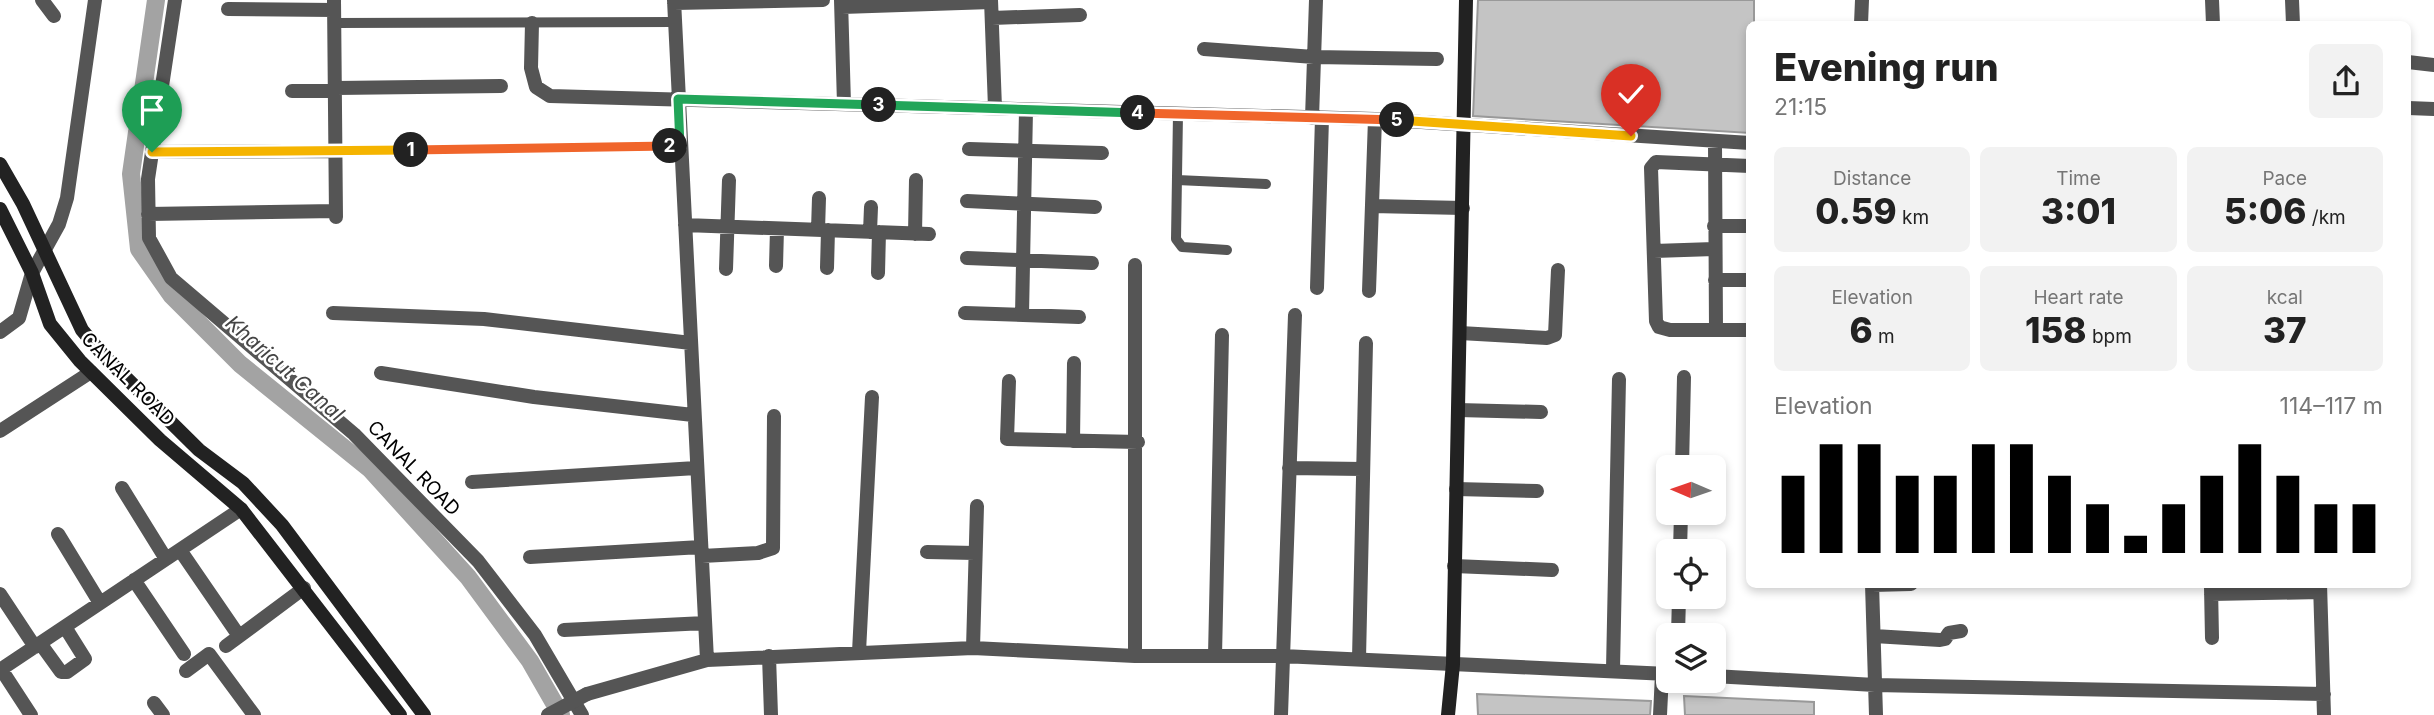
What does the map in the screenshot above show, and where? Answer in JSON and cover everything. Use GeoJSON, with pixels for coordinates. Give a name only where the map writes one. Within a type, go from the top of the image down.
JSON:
{"type":"FeatureCollection","features":[{"type":"Feature","properties":{"kind":"street"},"geometry":{"type":"LineString","coordinates":[[42,0],[54,16]]}},
{"type":"Feature","properties":{"kind":"street"},"geometry":{"type":"LineString","coordinates":[[0,332],[19,318],[32,273],[59,224],[67,198],[95,0]]}},
{"type":"Feature","properties":{"kind":"street","name":"CANAL ROAD"},"geometry":{"type":"LineString","coordinates":[[175,0],[148,179],[149,238],[171,278],[355,434],[478,561],[535,635],[582,715]]}},
{"type":"Feature","properties":{"kind":"street"},"geometry":{"type":"LineString","coordinates":[[707,660],[674,1],[822,0]]}},
{"type":"Feature","properties":{"kind":"street"},"geometry":{"type":"LineString","coordinates":[[1315,0],[1317,288]]}},
{"type":"Feature","properties":{"kind":"street"},"geometry":{"type":"LineString","coordinates":[[1448,715],[1452,664],[1463,208],[1465,0]]}},
{"type":"Feature","properties":{"kind":"street"},"geometry":{"type":"LineString","coordinates":[[1861,21],[1862,0]]}},
{"type":"Feature","properties":{"kind":"street"},"geometry":{"type":"LineString","coordinates":[[2212,0],[2213,21]]}},
{"type":"Feature","properties":{"kind":"street"},"geometry":{"type":"LineString","coordinates":[[2292,0],[2293,21]]}},
{"type":"Feature","properties":{"kind":"street"},"geometry":{"type":"LineString","coordinates":[[844,104],[841,4],[991,1],[995,108]]}},
{"type":"Feature","properties":{"kind":"street"},"geometry":{"type":"LineString","coordinates":[[148,214],[336,214],[334,11],[228,9]]}},
{"type":"Feature","properties":{"kind":"street"},"geometry":{"type":"LineString","coordinates":[[992,18],[1080,15]]}},
{"type":"Feature","properties":{"kind":"street"},"geometry":{"type":"LineString","coordinates":[[532,23],[531,68],[536,87],[550,96],[1376,119],[1746,143]]}},
{"type":"Feature","properties":{"kind":"street"},"geometry":{"type":"LineString","coordinates":[[1204,49],[1314,57],[1437,59]]}},
{"type":"Feature","properties":{"kind":"street"},"geometry":{"type":"LineString","coordinates":[[2411,62],[2434,65]]}},
{"type":"Feature","properties":{"kind":"street"},"geometry":{"type":"LineString","coordinates":[[292,91],[501,86]]}},
{"type":"Feature","properties":{"kind":"street"},"geometry":{"type":"LineString","coordinates":[[2411,108],[2434,108]]}},
{"type":"Feature","properties":{"kind":"street"},"geometry":{"type":"LineString","coordinates":[[1022,315],[1026,110]]}},
{"type":"Feature","properties":{"kind":"street"},"geometry":{"type":"LineString","coordinates":[[1369,291],[1376,119]]}},
{"type":"Feature","properties":{"kind":"street"},"geometry":{"type":"LineString","coordinates":[[1714,143],[1716,330]]}},
{"type":"Feature","properties":{"kind":"street"},"geometry":{"type":"LineString","coordinates":[[969,149],[1102,153]]}},
{"type":"Feature","properties":{"kind":"street"},"geometry":{"type":"LineString","coordinates":[[152,152],[337,151]]}},
{"type":"Feature","properties":{"kind":"street"},"geometry":{"type":"LineString","coordinates":[[1746,166],[1653,163],[1656,321],[1659,327],[1670,330],[1746,330]]}},
{"type":"Feature","properties":{"kind":"street"},"geometry":{"type":"LineString","coordinates":[[0,164],[45,249],[82,330],[104,356],[199,450],[243,483],[282,524],[424,715]]}},
{"type":"Feature","properties":{"kind":"street"},"geometry":{"type":"LineString","coordinates":[[726,269],[729,180]]}},
{"type":"Feature","properties":{"kind":"street"},"geometry":{"type":"LineString","coordinates":[[685,225],[922,234],[916,180]]}},
{"type":"Feature","properties":{"kind":"street"},"geometry":{"type":"LineString","coordinates":[[819,198],[827,268]]}},
{"type":"Feature","properties":{"kind":"street"},"geometry":{"type":"LineString","coordinates":[[967,201],[1095,207]]}},
{"type":"Feature","properties":{"kind":"street"},"geometry":{"type":"LineString","coordinates":[[1372,206],[1463,208]]}},
{"type":"Feature","properties":{"kind":"street"},"geometry":{"type":"LineString","coordinates":[[871,207],[878,273]]}},
{"type":"Feature","properties":{"kind":"street","name":"CANAL ROAD"},"geometry":{"type":"LineString","coordinates":[[0,209],[32,273],[50,324],[91,372],[160,440],[242,509],[400,715]]}},
{"type":"Feature","properties":{"kind":"street"},"geometry":{"type":"LineString","coordinates":[[1714,226],[1746,226]]}},
{"type":"Feature","properties":{"kind":"street"},"geometry":{"type":"LineString","coordinates":[[776,266],[777,229]]}},
{"type":"Feature","properties":{"kind":"street"},"geometry":{"type":"LineString","coordinates":[[1654,251],[1714,249]]}},
{"type":"Feature","properties":{"kind":"street"},"geometry":{"type":"LineString","coordinates":[[967,258],[1092,263]]}},
{"type":"Feature","properties":{"kind":"street"},"geometry":{"type":"LineString","coordinates":[[1135,265],[1138,442],[1135,656]]}},
{"type":"Feature","properties":{"kind":"street"},"geometry":{"type":"LineString","coordinates":[[1460,333],[1547,338],[1555,335],[1558,270]]}},
{"type":"Feature","properties":{"kind":"street"},"geometry":{"type":"LineString","coordinates":[[1715,280],[1746,280]]}},
{"type":"Feature","properties":{"kind":"street"},"geometry":{"type":"LineString","coordinates":[[333,313],[484,319],[691,343]]}},
{"type":"Feature","properties":{"kind":"street"},"geometry":{"type":"LineString","coordinates":[[965,313],[1079,317]]}},
{"type":"Feature","properties":{"kind":"street"},"geometry":{"type":"LineString","coordinates":[[1282,715],[1295,316]]}},
{"type":"Feature","properties":{"kind":"street"},"geometry":{"type":"LineString","coordinates":[[1215,656],[1222,335]]}},
{"type":"Feature","properties":{"kind":"street"},"geometry":{"type":"LineString","coordinates":[[1359,659],[1366,343]]}},
{"type":"Feature","properties":{"kind":"street"},"geometry":{"type":"LineString","coordinates":[[1073,441],[1074,363]]}},
{"type":"Feature","properties":{"kind":"street"},"geometry":{"type":"LineString","coordinates":[[0,431],[91,372]]}},
{"type":"Feature","properties":{"kind":"street"},"geometry":{"type":"LineString","coordinates":[[381,373],[534,397],[693,415]]}},
{"type":"Feature","properties":{"kind":"street"},"geometry":{"type":"LineString","coordinates":[[1682,455],[1684,377]]}},
{"type":"Feature","properties":{"kind":"street"},"geometry":{"type":"LineString","coordinates":[[1613,669],[1619,379]]}},
{"type":"Feature","properties":{"kind":"street"},"geometry":{"type":"LineString","coordinates":[[1009,381],[1007,439],[1138,442]]}},
{"type":"Feature","properties":{"kind":"street"},"geometry":{"type":"LineString","coordinates":[[859,652],[872,397]]}},
{"type":"Feature","properties":{"kind":"street"},"geometry":{"type":"LineString","coordinates":[[1458,410],[1541,412]]}},
{"type":"Feature","properties":{"kind":"street"},"geometry":{"type":"LineString","coordinates":[[530,557],[701,551],[758,553],[773,548],[774,416]]}},
{"type":"Feature","properties":{"kind":"street"},"geometry":{"type":"LineString","coordinates":[[472,482],[696,468]]}},
{"type":"Feature","properties":{"kind":"street"},"geometry":{"type":"LineString","coordinates":[[1289,468],[1363,469]]}},
{"type":"Feature","properties":{"kind":"street"},"geometry":{"type":"LineString","coordinates":[[122,488],[166,559]]}},
{"type":"Feature","properties":{"kind":"street"},"geometry":{"type":"LineString","coordinates":[[1456,489],[1538,491]]}},
{"type":"Feature","properties":{"kind":"street"},"geometry":{"type":"LineString","coordinates":[[973,648],[977,506]]}},
{"type":"Feature","properties":{"kind":"street"},"geometry":{"type":"LineString","coordinates":[[31,715],[1,670],[242,509]]}},
{"type":"Feature","properties":{"kind":"street"},"geometry":{"type":"LineString","coordinates":[[58,534],[100,603]]}},
{"type":"Feature","properties":{"kind":"street"},"geometry":{"type":"LineString","coordinates":[[180,550],[239,636]]}},
{"type":"Feature","properties":{"kind":"street"},"geometry":{"type":"LineString","coordinates":[[927,552],[975,553]]}},
{"type":"Feature","properties":{"kind":"street"},"geometry":{"type":"LineString","coordinates":[[1454,566],[1552,570]]}},
{"type":"Feature","properties":{"kind":"street"},"geometry":{"type":"LineString","coordinates":[[134,580],[184,654]]}},
{"type":"Feature","properties":{"kind":"street"},"geometry":{"type":"LineString","coordinates":[[1872,588],[1876,715]]}},
{"type":"Feature","properties":{"kind":"street"},"geometry":{"type":"LineString","coordinates":[[2213,638],[2211,589],[2320,588],[2325,715]]}},
{"type":"Feature","properties":{"kind":"street"},"geometry":{"type":"LineString","coordinates":[[226,646],[304,589]]}},
{"type":"Feature","properties":{"kind":"street"},"geometry":{"type":"LineString","coordinates":[[0,594],[37,645],[61,672],[85,659],[82,649],[65,626]]}},
{"type":"Feature","properties":{"kind":"street"},"geometry":{"type":"LineString","coordinates":[[564,631],[705,623]]}},
{"type":"Feature","properties":{"kind":"street"},"geometry":{"type":"LineString","coordinates":[[1874,636],[1940,640],[1961,631]]}},
{"type":"Feature","properties":{"kind":"street"},"geometry":{"type":"LineString","coordinates":[[548,715],[587,694],[707,660],[859,652],[973,648],[1135,656],[1282,656],[1613,669],[1656,673]]}},
{"type":"Feature","properties":{"kind":"street"},"geometry":{"type":"LineString","coordinates":[[186,671],[209,654],[254,715]]}},
{"type":"Feature","properties":{"kind":"street"},"geometry":{"type":"LineString","coordinates":[[769,656],[771,715]]}},
{"type":"Feature","properties":{"kind":"street"},"geometry":{"type":"LineString","coordinates":[[1726,677],[1875,685],[2324,694]]}},
{"type":"Feature","properties":{"kind":"street"},"geometry":{"type":"LineString","coordinates":[[1660,715],[1663,693]]}},
{"type":"Feature","properties":{"kind":"lane"},"geometry":{"type":"LineString","coordinates":[[334,11],[532,23],[674,22]]}},
{"type":"Feature","properties":{"kind":"lane"},"geometry":{"type":"LineString","coordinates":[[1178,114],[1176,239],[1182,247],[1227,250]]}},
{"type":"Feature","properties":{"kind":"lane"},"geometry":{"type":"LineString","coordinates":[[337,151],[680,146]]}},
{"type":"Feature","properties":{"kind":"lane"},"geometry":{"type":"LineString","coordinates":[[1177,180],[1266,184]]}},
{"type":"Feature","properties":{"kind":"building"},"geometry":{"type":"Polygon","coordinates":[[[1478,0],[1754,0],[1754,21],[1746,21],[1746,133],[1473,116],[1478,0]]]}},
{"type":"Feature","properties":{"kind":"building"},"geometry":{"type":"Polygon","coordinates":[[[1477,694],[1651,701],[1650,715],[1478,715],[1477,694]]]}},
{"type":"Feature","properties":{"kind":"building"},"geometry":{"type":"Polygon","coordinates":[[[1684,696],[1814,702],[1814,715],[1685,715],[1684,696]]]}},
{"type":"Feature","properties":{"kind":"waterway","name":"Kharicut Canal"},"geometry":{"type":"LineString","coordinates":[[156,0],[131,174],[139,249],[172,296],[240,364],[370,469],[468,577],[530,661],[561,715]]}},
{"type":"Feature","properties":{"kind":"route"},"geometry":{"type":"LineString","coordinates":[[152,152],[680,146],[678,99],[1376,119],[1631,136]]}}]}
